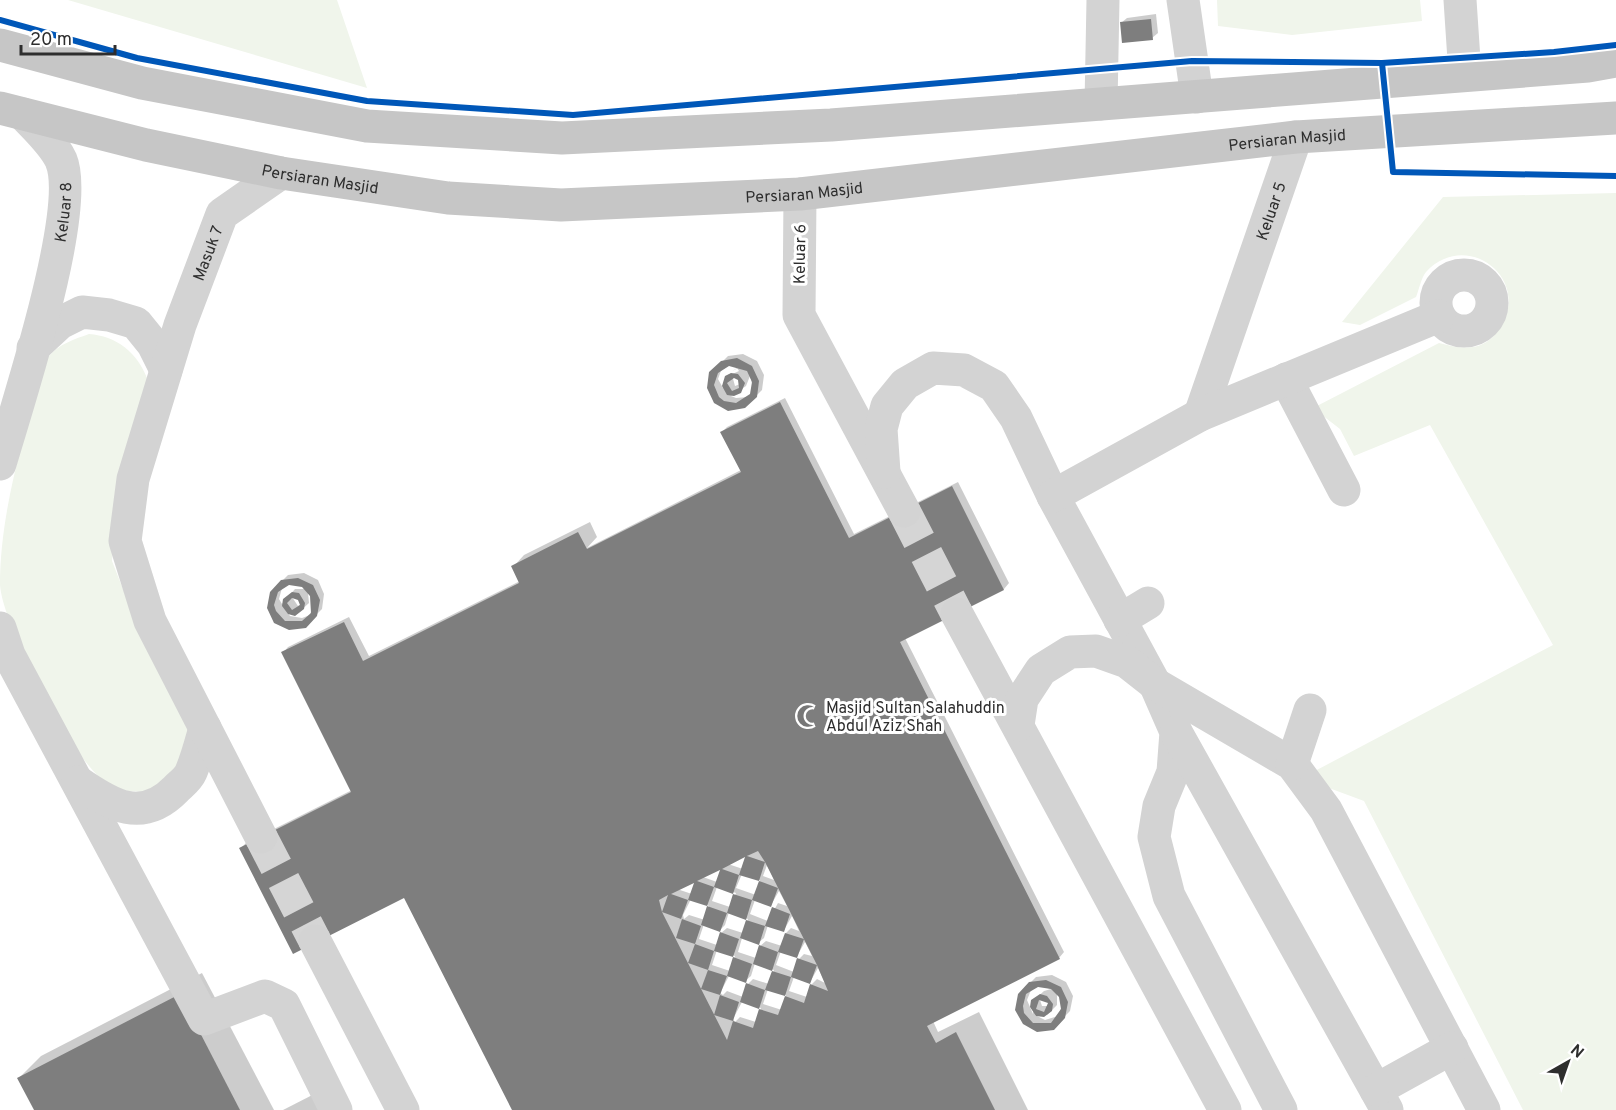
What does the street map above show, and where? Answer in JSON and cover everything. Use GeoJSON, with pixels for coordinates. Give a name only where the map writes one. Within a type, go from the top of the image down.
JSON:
{"type":"FeatureCollection","features":[{"type":"Feature","properties":{"kind":"main road"},"geometry":{"type":"LineString","coordinates":[[0,45],[142,84],[367,126],[562,138],[831,125],[1607,64]]}},
{"type":"Feature","properties":{"kind":"main road","name":"Persiaran Masjid"},"geometry":{"type":"LineString","coordinates":[[11,111],[146,145],[280,173],[448,198],[561,205],[800,194],[1296,137],[1616,118]]}},
{"type":"Feature","properties":{"kind":"lane"},"geometry":{"type":"LineString","coordinates":[[1101,104],[1103,0]]}},
{"type":"Feature","properties":{"kind":"lane"},"geometry":{"type":"LineString","coordinates":[[1184,0],[1197,97]]}},
{"type":"Feature","properties":{"kind":"lane"},"geometry":{"type":"LineString","coordinates":[[1460,0],[1465,75]]}},
{"type":"Feature","properties":{"kind":"lane","name":"Keluar 8"},"geometry":{"type":"LineString","coordinates":[[0,464],[8,408],[33,348],[50,287],[66,205],[61,161],[39,130],[11,111]]}},
{"type":"Feature","properties":{"kind":"lane","name":"Keluar 5"},"geometry":{"type":"LineString","coordinates":[[1200,415],[1296,137]]}},
{"type":"Feature","properties":{"kind":"lane","name":"Masuk 7"},"geometry":{"type":"LineString","coordinates":[[261,837],[150,621],[125,541],[134,479],[166,370],[180,325],[222,214],[280,173]]}},
{"type":"Feature","properties":{"kind":"lane","name":"Keluar 6"},"geometry":{"type":"LineString","coordinates":[[800,194],[799,315],[884,472]]}},
{"type":"Feature","properties":{"kind":"lane"},"geometry":{"type":"LineString","coordinates":[[33,348],[60,323],[82,312],[109,315],[136,323],[153,344],[166,370]]}},
{"type":"Feature","properties":{"kind":"lane"},"geometry":{"type":"LineString","coordinates":[[1053,496],[1200,415],[1438,316]]}},
{"type":"Feature","properties":{"kind":"lane"},"geometry":{"type":"LineString","coordinates":[[904,511],[884,472],[881,429],[887,406],[905,384],[933,369],[964,370],[994,386],[1016,418],[1053,496],[1155,684],[1176,732],[1381,1100],[1452,1048]]}},
{"type":"Feature","properties":{"kind":"lane"},"geometry":{"type":"LineString","coordinates":[[1286,379],[1344,490]]}},
{"type":"Feature","properties":{"kind":"lane"},"geometry":{"type":"LineString","coordinates":[[1120,620],[1148,603]]}},
{"type":"Feature","properties":{"kind":"lane"},"geometry":{"type":"LineString","coordinates":[[957,614],[1018,725],[1215,1103]]}},
{"type":"Feature","properties":{"kind":"lane"},"geometry":{"type":"LineString","coordinates":[[3,647],[204,1019],[265,996],[284,1005],[336,1110]]}},
{"type":"Feature","properties":{"kind":"lane"},"geometry":{"type":"LineString","coordinates":[[1018,725],[1022,699],[1041,669],[1070,651],[1096,651],[1127,662],[1155,684],[1292,764],[1326,810],[1484,1110]]}},
{"type":"Feature","properties":{"kind":"lane"},"geometry":{"type":"LineString","coordinates":[[1292,764],[1310,710]]}},
{"type":"Feature","properties":{"kind":"lane"},"geometry":{"type":"LineString","coordinates":[[77,781],[105,801],[134,810],[151,808],[168,798],[190,774],[205,728]]}},
{"type":"Feature","properties":{"kind":"lane"},"geometry":{"type":"LineString","coordinates":[[1176,732],[1173,772],[1159,806],[1154,837],[1169,896],[1281,1110]]}},
{"type":"Feature","properties":{"kind":"lane"},"geometry":{"type":"LineString","coordinates":[[315,940],[403,1110]]}},
{"type":"Feature","properties":{"kind":"shaded area"},"geometry":{"type":"Polygon","coordinates":[[[68,0],[337,0],[367,88],[68,0]]]}},
{"type":"Feature","properties":{"kind":"shaded area"},"geometry":{"type":"Polygon","coordinates":[[[1217,0],[1420,0],[1422,21],[1292,35],[1218,26],[1217,0]]]}},
{"type":"Feature","properties":{"kind":"shaded area"},"geometry":{"type":"Polygon","coordinates":[[[1616,193],[1616,1110],[1523,1110],[1364,801],[1329,788],[1313,772],[1553,645],[1430,425],[1354,456],[1340,429],[1313,408],[1439,343],[1456,347],[1478,346],[1497,332],[1507,313],[1508,295],[1503,279],[1492,266],[1477,258],[1460,255],[1443,260],[1426,272],[1416,297],[1360,325],[1342,322],[1443,197],[1616,193]]]}},
{"type":"Feature","properties":{"kind":"shaded area"},"geometry":{"type":"Polygon","coordinates":[[[89,334],[108,338],[124,347],[138,360],[147,378],[116,513],[112,561],[130,607],[190,729],[185,759],[163,791],[134,792],[113,787],[92,770],[59,721],[26,660],[4,605],[0,585],[3,537],[11,488],[45,364],[49,356],[58,348],[89,334]]]}},
{"type":"Feature","properties":{"kind":"building"},"geometry":{"type":"Polygon","coordinates":[[[1151,19],[1153,40],[1122,43],[1120,22],[1151,19]]]}},
{"type":"Feature","properties":{"kind":"building"},"geometry":{"type":"Polygon","coordinates":[[[737,358],[752,366],[759,381],[757,397],[745,408],[728,411],[714,403],[707,388],[709,372],[721,361],[737,358]],[[729,366],[718,373],[714,385],[719,397],[724,401],[736,403],[750,394],[752,382],[747,371],[729,366]]]}},
{"type":"Feature","properties":{"kind":"building"},"geometry":{"type":"Polygon","coordinates":[[[731,373],[738,374],[745,383],[741,393],[734,396],[727,395],[722,386],[725,376],[731,373]],[[734,378],[727,383],[732,391],[739,388],[738,380],[734,378]]]}},
{"type":"Feature","properties":{"kind":"building"},"geometry":{"type":"Polygon","coordinates":[[[780,402],[849,538],[952,486],[1004,590],[900,642],[1060,959],[927,1026],[936,1043],[956,1032],[995,1110],[512,1110],[404,898],[293,954],[239,848],[351,792],[281,652],[344,622],[363,661],[519,583],[511,566],[578,532],[587,549],[741,472],[720,432],[780,402]],[[758,851],[747,856],[765,862],[758,851]],[[745,857],[722,869],[739,875],[745,857]],[[765,862],[759,881],[739,875],[733,894],[714,887],[707,906],[688,900],[681,919],[662,912],[727,1040],[733,1021],[753,1028],[759,1009],[778,1015],[785,996],[804,1003],[810,984],[828,991],[765,862]],[[720,870],[697,881],[714,887],[720,870]],[[694,883],[671,894],[688,900],[694,883]],[[668,895],[659,900],[662,912],[668,895]]]}},
{"type":"Feature","properties":{"kind":"building"},"geometry":{"type":"Polygon","coordinates":[[[298,578],[313,585],[320,600],[317,616],[306,628],[289,630],[274,623],[267,608],[270,592],[281,580],[298,578]],[[289,585],[278,592],[274,605],[285,621],[302,621],[311,613],[310,596],[302,587],[289,585]]]}},
{"type":"Feature","properties":{"kind":"building"},"geometry":{"type":"Polygon","coordinates":[[[292,592],[299,593],[305,603],[304,609],[295,616],[288,614],[282,606],[283,599],[292,592]],[[292,598],[287,603],[292,610],[300,605],[298,600],[292,598]]]}},
{"type":"Feature","properties":{"kind":"building"},"geometry":{"type":"Polygon","coordinates":[[[759,881],[778,888],[771,907],[752,900],[759,881]]]}},
{"type":"Feature","properties":{"kind":"building"},"geometry":{"type":"Polygon","coordinates":[[[733,894],[752,900],[746,920],[727,913],[733,894]]]}},
{"type":"Feature","properties":{"kind":"building"},"geometry":{"type":"Polygon","coordinates":[[[707,906],[727,913],[720,932],[701,925],[707,906]]]}},
{"type":"Feature","properties":{"kind":"building"},"geometry":{"type":"Polygon","coordinates":[[[772,907],[790,914],[784,932],[765,926],[772,907]]]}},
{"type":"Feature","properties":{"kind":"building"},"geometry":{"type":"Polygon","coordinates":[[[682,919],[701,926],[695,944],[676,938],[682,919]]]}},
{"type":"Feature","properties":{"kind":"building"},"geometry":{"type":"Polygon","coordinates":[[[746,920],[765,926],[759,945],[740,938],[746,920]]]}},
{"type":"Feature","properties":{"kind":"building"},"geometry":{"type":"Polygon","coordinates":[[[720,932],[739,939],[733,957],[714,951],[720,932]]]}},
{"type":"Feature","properties":{"kind":"building"},"geometry":{"type":"Polygon","coordinates":[[[785,933],[804,939],[797,958],[778,952],[785,933]]]}},
{"type":"Feature","properties":{"kind":"building"},"geometry":{"type":"Polygon","coordinates":[[[695,944],[714,951],[708,970],[688,963],[695,944]]]}},
{"type":"Feature","properties":{"kind":"building"},"geometry":{"type":"Polygon","coordinates":[[[759,945],[778,952],[772,971],[753,964],[759,945]]]}},
{"type":"Feature","properties":{"kind":"building"},"geometry":{"type":"Polygon","coordinates":[[[733,957],[752,964],[746,983],[727,976],[733,957]]]}},
{"type":"Feature","properties":{"kind":"building"},"geometry":{"type":"Polygon","coordinates":[[[797,958],[817,965],[810,984],[791,977],[797,958]]]}},
{"type":"Feature","properties":{"kind":"building"},"geometry":{"type":"Polygon","coordinates":[[[708,970],[727,976],[720,995],[701,989],[708,970]]]}},
{"type":"Feature","properties":{"kind":"building"},"geometry":{"type":"Polygon","coordinates":[[[772,971],[791,977],[785,996],[765,990],[772,971]]]}},
{"type":"Feature","properties":{"kind":"building"},"geometry":{"type":"Polygon","coordinates":[[[1046,980],[1061,987],[1068,1002],[1065,1018],[1054,1030],[1037,1032],[1023,1024],[1015,1010],[1018,994],[1029,982],[1046,980]],[[1038,987],[1026,994],[1024,1013],[1033,1023],[1051,1023],[1061,1009],[1059,997],[1051,989],[1038,987]]]}},
{"type":"Feature","properties":{"kind":"building"},"geometry":{"type":"Polygon","coordinates":[[[746,983],[765,990],[759,1009],[740,1002],[746,983]]]}},
{"type":"Feature","properties":{"kind":"building"},"geometry":{"type":"Polygon","coordinates":[[[180,994],[240,1110],[34,1110],[17,1078],[180,994]]]}},
{"type":"Feature","properties":{"kind":"building"},"geometry":{"type":"Polygon","coordinates":[[[1040,994],[1047,996],[1053,1004],[1052,1011],[1044,1017],[1036,1016],[1030,1007],[1031,1000],[1040,994]],[[1039,1000],[1036,1009],[1044,1012],[1048,1003],[1039,1000]]]}},
{"type":"Feature","properties":{"kind":"building"},"geometry":{"type":"Polygon","coordinates":[[[720,995],[739,1002],[733,1021],[714,1015],[720,995]]]}},
{"type":"Feature","properties":{"kind":"tunnel"},"geometry":{"type":"LineString","coordinates":[[904,511],[957,614]]}},
{"type":"Feature","properties":{"kind":"tunnel"},"geometry":{"type":"LineString","coordinates":[[261,837],[315,941]]}},
{"type":"Feature","properties":{"kind":"cycle path"},"geometry":{"type":"LineString","coordinates":[[0,20],[137,58],[367,101],[573,115],[1192,61],[1382,63],[1554,52],[1616,45]]}},
{"type":"Feature","properties":{"kind":"cycle path"},"geometry":{"type":"LineString","coordinates":[[1382,63],[1393,172],[1616,176]]}},
{"type":"Feature","properties":{"kind":"place","name":"Masjid Sultan Salahuddin Abdul Aziz Shah"},"geometry":{"type":"Point","coordinates":[808,716]}}]}
